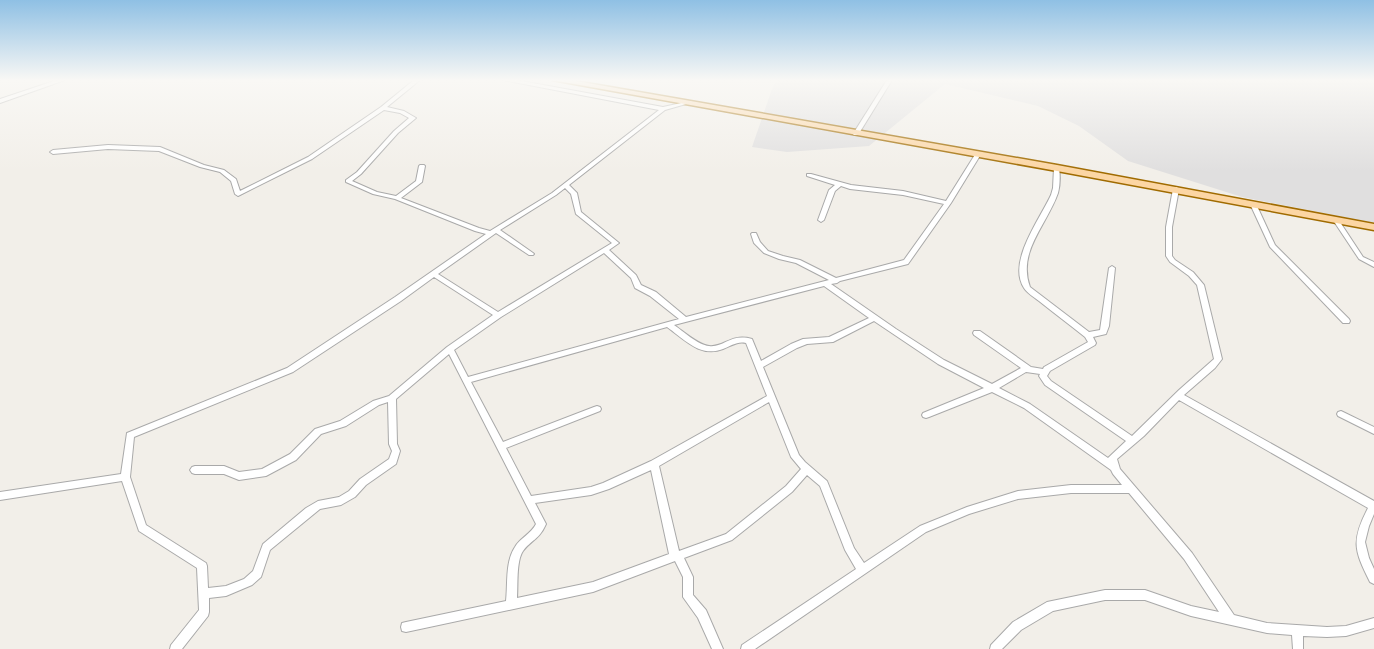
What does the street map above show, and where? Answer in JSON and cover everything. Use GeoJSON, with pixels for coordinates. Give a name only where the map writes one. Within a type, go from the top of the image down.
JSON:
{"type":"FeatureCollection","features":[{"type":"Feature","properties":{"kind":"main road"},"geometry":{"type":"LineString","coordinates":[[724,110],[1058,168],[1374,227]]}},
{"type":"Feature","properties":{"kind":"street"},"geometry":{"type":"LineString","coordinates":[[54,152],[108,147],[160,149],[202,166],[222,171],[234,180],[238,194],[310,158],[380,110]]}},
{"type":"Feature","properties":{"kind":"street"},"geometry":{"type":"LineString","coordinates":[[394,110],[413,118],[396,132],[359,173],[348,181],[375,193],[397,198],[477,230],[493,232],[531,254]]}},
{"type":"Feature","properties":{"kind":"street"},"geometry":{"type":"LineString","coordinates":[[175,649],[204,612],[202,566],[142,528],[125,476],[130,435],[290,370],[398,299],[493,232],[566,185],[661,110]]}},
{"type":"Feature","properties":{"kind":"street"},"geometry":{"type":"LineString","coordinates":[[856,134],[871,110]]}},
{"type":"Feature","properties":{"kind":"street"},"geometry":{"type":"LineString","coordinates":[[467,380],[668,324],[906,262],[948,203],[978,154]]}},
{"type":"Feature","properties":{"kind":"street"},"geometry":{"type":"LineString","coordinates":[[397,198],[419,182],[422,166]]}},
{"type":"Feature","properties":{"kind":"street"},"geometry":{"type":"LineString","coordinates":[[977,332],[1028,369],[1044,372],[1092,342],[1088,335],[1027,288],[1022,279],[1021,268],[1034,232],[1044,218],[1055,192],[1058,168]]}},
{"type":"Feature","properties":{"kind":"street"},"geometry":{"type":"LineString","coordinates":[[809,175],[857,188],[902,193],[948,203]]}},
{"type":"Feature","properties":{"kind":"street"},"geometry":{"type":"LineString","coordinates":[[821,220],[832,190],[840,184]]}},
{"type":"Feature","properties":{"kind":"street"},"geometry":{"type":"LineString","coordinates":[[195,470],[224,470],[239,476],[263,473],[293,457],[318,431],[343,424],[376,403],[392,398],[450,349],[498,315],[606,251],[616,243],[578,213],[574,193],[566,185]]}},
{"type":"Feature","properties":{"kind":"street"},"geometry":{"type":"LineString","coordinates":[[1114,467],[1112,458],[1217,362],[1218,355],[1210,333],[1200,285],[1191,274],[1172,261],[1169,256],[1170,227],[1176,190]]}},
{"type":"Feature","properties":{"kind":"street"},"geometry":{"type":"LineString","coordinates":[[1254,206],[1272,246],[1346,321]]}},
{"type":"Feature","properties":{"kind":"street"},"geometry":{"type":"LineString","coordinates":[[1336,220],[1361,258],[1374,265]]}},
{"type":"Feature","properties":{"kind":"street"},"geometry":{"type":"LineString","coordinates":[[754,234],[756,243],[766,252],[781,258],[798,261],[837,281]]}},
{"type":"Feature","properties":{"kind":"street"},"geometry":{"type":"LineString","coordinates":[[606,251],[634,277],[638,286],[653,294],[685,320]]}},
{"type":"Feature","properties":{"kind":"street"},"geometry":{"type":"LineString","coordinates":[[1088,335],[1103,332],[1112,268]]}},
{"type":"Feature","properties":{"kind":"street"},"geometry":{"type":"LineString","coordinates":[[434,274],[498,315]]}},
{"type":"Feature","properties":{"kind":"street"},"geometry":{"type":"LineString","coordinates":[[826,284],[941,362],[1027,406],[1114,467],[1188,556],[1230,619]]}},
{"type":"Feature","properties":{"kind":"street"},"geometry":{"type":"LineString","coordinates":[[758,366],[806,341],[830,340],[874,318]]}},
{"type":"Feature","properties":{"kind":"street"},"geometry":{"type":"LineString","coordinates":[[668,324],[706,349],[714,349],[736,340],[745,339],[748,341],[795,457],[806,470],[818,476],[824,484],[850,550],[862,569]]}},
{"type":"Feature","properties":{"kind":"street"},"geometry":{"type":"LineString","coordinates":[[450,349],[541,524],[539,532],[518,550],[512,605]]}},
{"type":"Feature","properties":{"kind":"street"},"geometry":{"type":"LineString","coordinates":[[926,415],[992,388],[1028,369]]}},
{"type":"Feature","properties":{"kind":"street"},"geometry":{"type":"LineString","coordinates":[[1044,372],[1043,376],[1048,383],[1131,440]]}},
{"type":"Feature","properties":{"kind":"street"},"geometry":{"type":"LineString","coordinates":[[1179,396],[1374,505],[1360,531],[1359,543],[1364,559],[1374,579]]}},
{"type":"Feature","properties":{"kind":"street"},"geometry":{"type":"LineString","coordinates":[[530,500],[599,489],[654,464],[771,397]]}},
{"type":"Feature","properties":{"kind":"street"},"geometry":{"type":"LineString","coordinates":[[204,594],[226,591],[248,582],[257,574],[266,547],[299,519],[318,505],[341,501],[393,460],[396,451],[393,444],[392,398]]}},
{"type":"Feature","properties":{"kind":"street"},"geometry":{"type":"LineString","coordinates":[[502,446],[597,409]]}},
{"type":"Feature","properties":{"kind":"street"},"geometry":{"type":"LineString","coordinates":[[1341,414],[1374,431]]}},
{"type":"Feature","properties":{"kind":"street"},"geometry":{"type":"LineString","coordinates":[[654,464],[677,557],[688,577],[688,597],[702,614],[718,649]]}},
{"type":"Feature","properties":{"kind":"street"},"geometry":{"type":"LineString","coordinates":[[406,626],[593,588],[677,557],[734,534],[789,489],[806,470]]}},
{"type":"Feature","properties":{"kind":"street"},"geometry":{"type":"LineString","coordinates":[[0,496],[125,476]]}},
{"type":"Feature","properties":{"kind":"street"},"geometry":{"type":"LineString","coordinates":[[746,649],[923,529],[967,511],[1013,496],[1071,488],[1131,489]]}},
{"type":"Feature","properties":{"kind":"street"},"geometry":{"type":"LineString","coordinates":[[995,649],[1017,626],[1051,606],[1105,595],[1144,595],[1191,611],[1267,628],[1327,632],[1346,631],[1374,623]]}},
{"type":"Feature","properties":{"kind":"street"},"geometry":{"type":"LineString","coordinates":[[1297,630],[1298,649]]}},
{"type":"Feature","properties":{"kind":"shaded area"},"geometry":{"type":"Polygon","coordinates":[[[765,110],[913,110],[869,146],[787,152],[752,147],[765,110]]]}},
{"type":"Feature","properties":{"kind":"shaded area"},"geometry":{"type":"Polygon","coordinates":[[[1047,110],[1374,110],[1374,223],[1242,197],[1128,161],[1079,126],[1047,110]]]}}]}
